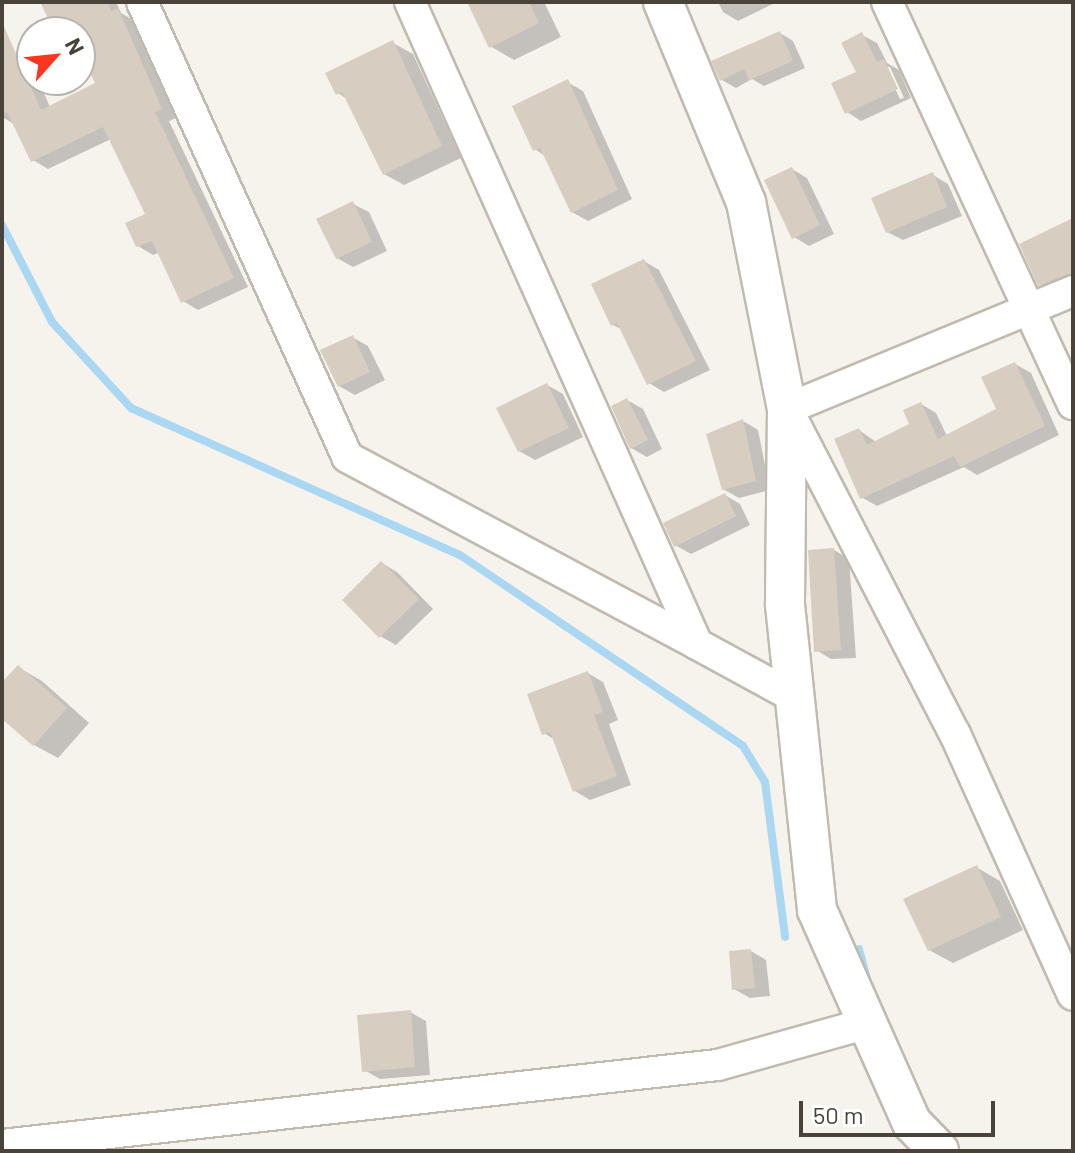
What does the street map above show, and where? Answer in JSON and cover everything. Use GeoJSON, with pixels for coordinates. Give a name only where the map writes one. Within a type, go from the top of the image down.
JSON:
{"type":"FeatureCollection","features":[{"type":"Feature","properties":{"kind":"street"},"geometry":{"type":"LineString","coordinates":[[142,2],[347,457],[796,698]]}},
{"type":"Feature","properties":{"kind":"street"},"geometry":{"type":"LineString","coordinates":[[410,2],[697,644]]}},
{"type":"Feature","properties":{"kind":"street"},"geometry":{"type":"LineString","coordinates":[[663,2],[746,202],[787,409],[785,605],[817,910],[865,1024],[912,1123],[939,1151]]}},
{"type":"Feature","properties":{"kind":"street"},"geometry":{"type":"LineString","coordinates":[[887,2],[1073,404]]}},
{"type":"Feature","properties":{"kind":"street"},"geometry":{"type":"LineString","coordinates":[[787,409],[1073,291]]}},
{"type":"Feature","properties":{"kind":"street"},"geometry":{"type":"LineString","coordinates":[[787,409],[955,734],[1073,995]]}},
{"type":"Feature","properties":{"kind":"street"},"geometry":{"type":"LineString","coordinates":[[2,1145],[718,1065],[865,1024]]}},
{"type":"Feature","properties":{"kind":"building"},"geometry":{"type":"Polygon","coordinates":[[[40,2],[108,2],[111,12],[118,8],[162,109],[155,112],[234,278],[181,303],[152,241],[136,247],[125,223],[145,214],[103,127],[31,162],[7,112],[2,114],[2,22],[16,54],[16,96],[35,96],[41,110],[69,96],[96,96],[96,16],[47,16],[40,2]]]}},
{"type":"Feature","properties":{"kind":"building"},"geometry":{"type":"Polygon","coordinates":[[[467,2],[529,2],[539,23],[489,48],[467,2]]]}},
{"type":"Feature","properties":{"kind":"building"},"geometry":{"type":"Polygon","coordinates":[[[780,31],[793,61],[749,80],[744,69],[720,81],[711,61],[780,31]]]}},
{"type":"Feature","properties":{"kind":"building"},"geometry":{"type":"Polygon","coordinates":[[[862,32],[877,62],[884,59],[898,89],[845,114],[831,83],[856,72],[841,43],[862,32]]]}},
{"type":"Feature","properties":{"kind":"building"},"geometry":{"type":"Polygon","coordinates":[[[393,40],[442,146],[383,175],[342,92],[336,95],[325,73],[393,40]]]}},
{"type":"Feature","properties":{"kind":"building"},"geometry":{"type":"Polygon","coordinates":[[[568,79],[618,190],[571,213],[540,148],[533,151],[512,106],[568,79]]]}},
{"type":"Feature","properties":{"kind":"building"},"geometry":{"type":"Polygon","coordinates":[[[792,167],[820,225],[792,239],[764,180],[792,167]]]}},
{"type":"Feature","properties":{"kind":"building"},"geometry":{"type":"Polygon","coordinates":[[[933,172],[947,207],[886,233],[871,198],[933,172]]]}},
{"type":"Feature","properties":{"kind":"building"},"geometry":{"type":"Polygon","coordinates":[[[353,201],[372,242],[336,259],[316,219],[353,201]]]}},
{"type":"Feature","properties":{"kind":"building"},"geometry":{"type":"Polygon","coordinates":[[[1073,218],[1073,273],[1038,286],[1019,244],[1073,218]]]}},
{"type":"Feature","properties":{"kind":"building"},"geometry":{"type":"Polygon","coordinates":[[[644,259],[696,361],[647,385],[617,323],[611,326],[591,284],[644,259]]]}},
{"type":"Feature","properties":{"kind":"building"},"geometry":{"type":"Polygon","coordinates":[[[353,335],[370,372],[338,387],[320,350],[353,335]]]}},
{"type":"Feature","properties":{"kind":"building"},"geometry":{"type":"Polygon","coordinates":[[[1015,362],[1045,426],[960,467],[954,456],[860,499],[834,439],[859,428],[867,445],[909,424],[903,410],[921,402],[938,439],[996,409],[981,377],[1015,362]]]}},
{"type":"Feature","properties":{"kind":"building"},"geometry":{"type":"Polygon","coordinates":[[[547,383],[569,428],[518,452],[496,408],[547,383]]]}},
{"type":"Feature","properties":{"kind":"building"},"geometry":{"type":"Polygon","coordinates":[[[627,398],[648,440],[630,449],[611,406],[627,398]]]}},
{"type":"Feature","properties":{"kind":"building"},"geometry":{"type":"Polygon","coordinates":[[[743,419],[756,481],[722,490],[706,434],[743,419]]]}},
{"type":"Feature","properties":{"kind":"building"},"geometry":{"type":"Polygon","coordinates":[[[725,493],[736,516],[674,547],[663,523],[725,493]]]}},
{"type":"Feature","properties":{"kind":"building"},"geometry":{"type":"Polygon","coordinates":[[[834,548],[841,650],[814,652],[808,550],[834,548]]]}},
{"type":"Feature","properties":{"kind":"building"},"geometry":{"type":"Polygon","coordinates":[[[381,561],[419,599],[379,638],[342,600],[381,561]]]}},
{"type":"Feature","properties":{"kind":"building"},"geometry":{"type":"Polygon","coordinates":[[[18,665],[67,708],[33,746],[2,719],[2,682],[18,665]]]}},
{"type":"Feature","properties":{"kind":"building"},"geometry":{"type":"Polygon","coordinates":[[[588,671],[603,712],[594,715],[617,776],[573,792],[550,732],[542,735],[527,694],[588,671]]]}},
{"type":"Feature","properties":{"kind":"building"},"geometry":{"type":"Polygon","coordinates":[[[977,865],[1001,917],[928,951],[903,899],[977,865]]]}},
{"type":"Feature","properties":{"kind":"building"},"geometry":{"type":"Polygon","coordinates":[[[751,949],[755,988],[732,990],[729,951],[751,949]]]}},
{"type":"Feature","properties":{"kind":"building"},"geometry":{"type":"Polygon","coordinates":[[[411,1010],[415,1067],[362,1072],[357,1015],[411,1010]]]}},
{"type":"Feature","properties":{"kind":"waterway"},"geometry":{"type":"LineString","coordinates":[[2,225],[52,322],[131,408],[460,555],[743,746],[765,782],[785,937]]}},
{"type":"Feature","properties":{"kind":"waterway"},"geometry":{"type":"LineString","coordinates":[[859,949],[867,979]]}}]}
